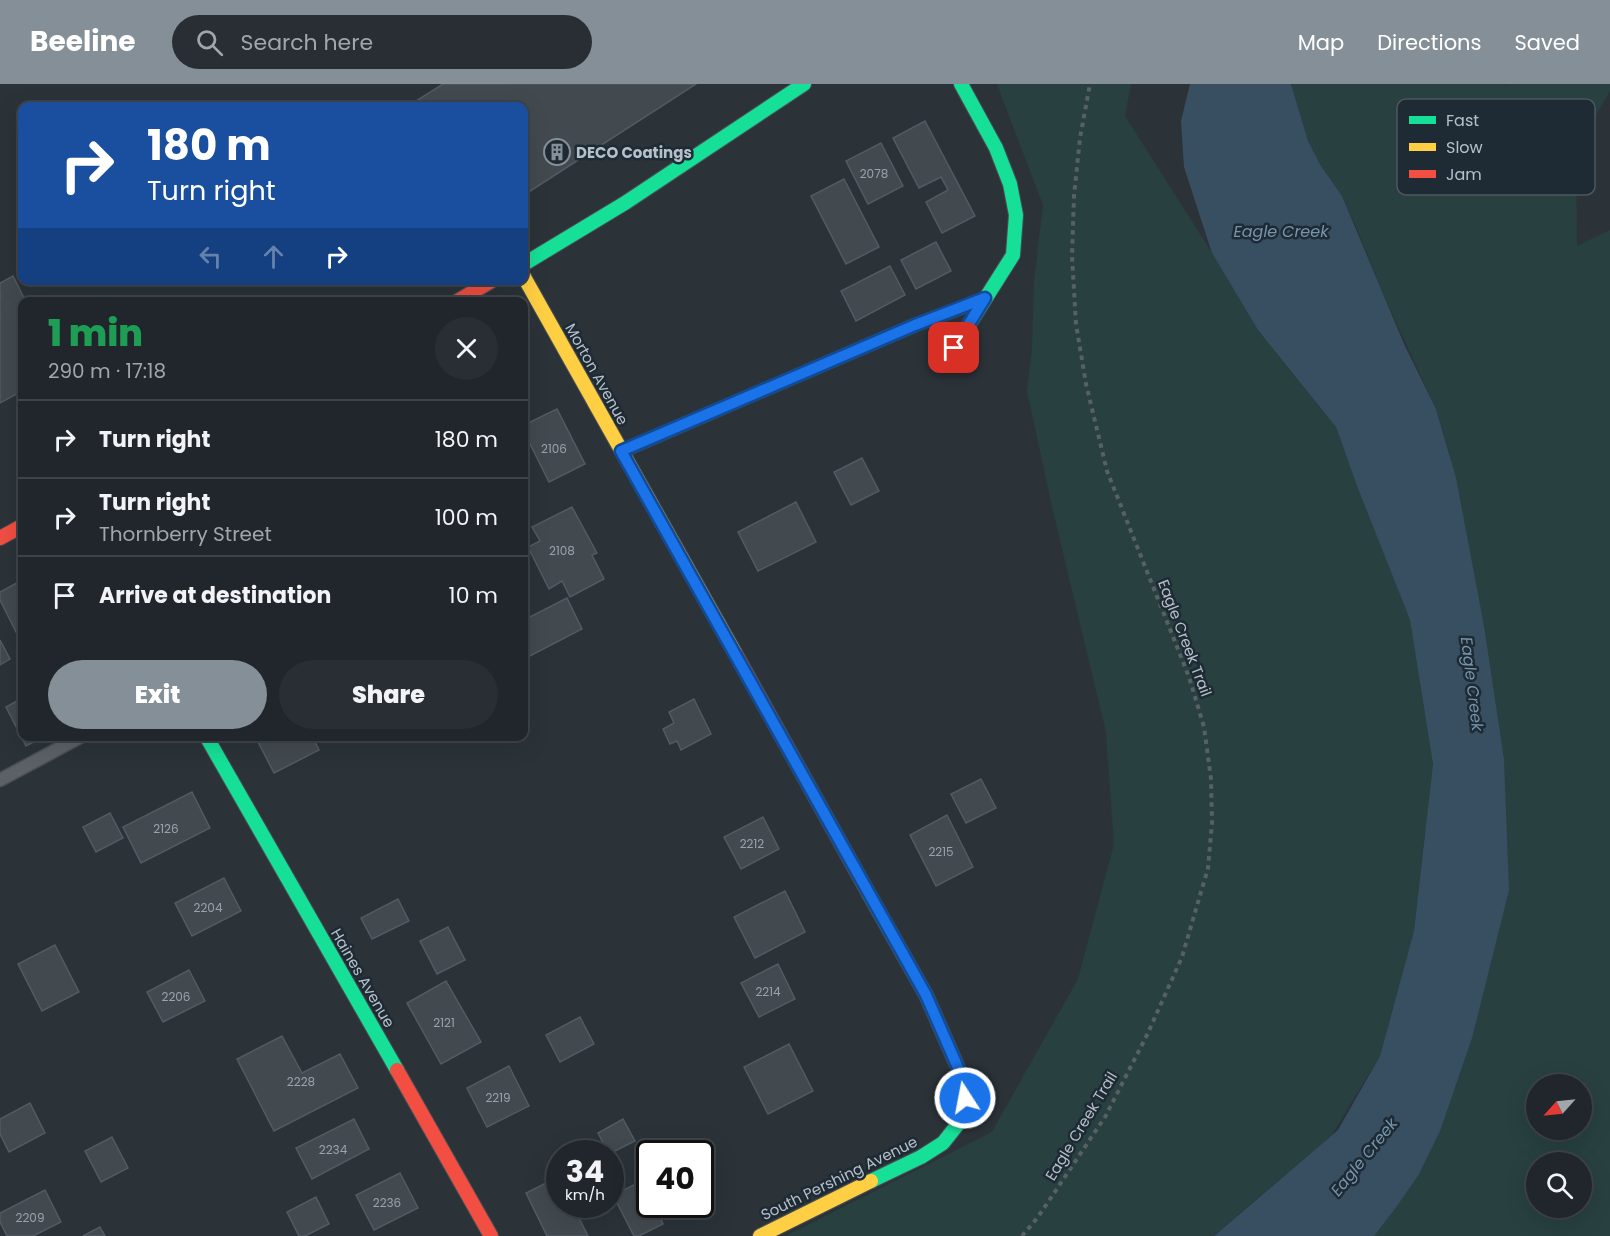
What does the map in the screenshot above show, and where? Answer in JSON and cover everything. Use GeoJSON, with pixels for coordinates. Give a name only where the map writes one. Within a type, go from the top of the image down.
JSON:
{"type":"FeatureCollection","features":[{"type":"Feature","properties":{"kind":"street"},"geometry":{"type":"LineString","coordinates":[[528,262],[634,197],[804,84]]}},
{"type":"Feature","properties":{"kind":"street"},"geometry":{"type":"LineString","coordinates":[[944,364],[1013,255],[1016,215],[1010,184],[996,148],[961,84]]}},
{"type":"Feature","properties":{"kind":"street","name":"Morton Avenue"},"geometry":{"type":"LineString","coordinates":[[528,284],[926,995],[963,1079],[965,1098],[958,1124]]}},
{"type":"Feature","properties":{"kind":"street"},"geometry":{"type":"LineString","coordinates":[[465,297],[485,285]]}},
{"type":"Feature","properties":{"kind":"street"},"geometry":{"type":"LineString","coordinates":[[0,538],[18,528]]}},
{"type":"Feature","properties":{"kind":"street","name":"Haines Avenue"},"geometry":{"type":"LineString","coordinates":[[209,741],[491,1236]]}},
{"type":"Feature","properties":{"kind":"street","name":"South Pershing Avenue"},"geometry":{"type":"LineString","coordinates":[[760,1236],[921,1157],[944,1143],[958,1124]]}},
{"type":"Feature","properties":{"kind":"lane"},"geometry":{"type":"LineString","coordinates":[[621,451],[915,325],[985,298]]}},
{"type":"Feature","properties":{"kind":"lane"},"geometry":{"type":"LineString","coordinates":[[0,780],[73,741]]}},
{"type":"Feature","properties":{"kind":"path","name":"Eagle Creek Trail"},"geometry":{"type":"LineString","coordinates":[[1022,1236],[1038,1217],[1105,1116],[1152,1026],[1182,957],[1208,868],[1212,823],[1211,779],[1204,727],[1190,677],[1107,471],[1086,384],[1076,324],[1072,256],[1074,196],[1080,138],[1090,84]]}},
{"type":"Feature","properties":{"kind":"green space"},"geometry":{"type":"Polygon","coordinates":[[[997,84],[1131,84],[1125,116],[1258,330],[1336,427],[1410,620],[1433,764],[1414,931],[1380,1056],[1331,1136],[1213,1236],[786,1236],[992,1132],[1078,979],[1114,844],[1106,732],[1027,391],[1032,350],[1034,282],[1043,205],[997,84]]]}},
{"type":"Feature","properties":{"kind":"green space"},"geometry":{"type":"Polygon","coordinates":[[[1291,84],[1507,84],[1505,88],[1508,84],[1610,84],[1610,91],[1595,117],[1595,99],[1397,99],[1397,195],[1576,195],[1577,246],[1610,230],[1610,1236],[1373,1236],[1440,1131],[1450,456],[1436,409],[1384,296],[1342,196],[1321,166],[1308,141],[1291,84]]]}},
{"type":"Feature","properties":{"kind":"water","name":"Eagle Creek"},"geometry":{"type":"Polygon","coordinates":[[[1190,84],[1291,84],[1308,141],[1321,166],[1342,196],[1404,344],[1436,409],[1456,478],[1484,626],[1504,760],[1509,890],[1472,1038],[1440,1131],[1419,1174],[1374,1236],[1214,1236],[1338,1130],[1380,1056],[1414,931],[1433,764],[1410,620],[1336,427],[1258,330],[1212,253],[1184,167],[1181,121],[1190,84]]]}},
{"type":"Feature","properties":{"kind":"building","name":"DECO Coatings"},"geometry":{"type":"Polygon","coordinates":[[[443,84],[696,84],[528,192],[528,102],[414,102],[443,84]]]}},
{"type":"Feature","properties":{"kind":"building"},"geometry":{"type":"Polygon","coordinates":[[[925,121],[975,216],[942,233],[926,202],[948,190],[941,177],[919,188],[893,138],[925,121]]]}},
{"type":"Feature","properties":{"kind":"building"},"geometry":{"type":"Polygon","coordinates":[[[881,143],[903,186],[868,204],[846,161],[881,143]]]}},
{"type":"Feature","properties":{"kind":"building"},"geometry":{"type":"Polygon","coordinates":[[[844,179],[879,247],[846,264],[811,196],[844,179]]]}},
{"type":"Feature","properties":{"kind":"building"},"geometry":{"type":"Polygon","coordinates":[[[936,242],[951,271],[916,289],[901,260],[936,242]]]}},
{"type":"Feature","properties":{"kind":"building"},"geometry":{"type":"Polygon","coordinates":[[[890,266],[905,295],[856,321],[841,291],[890,266]]]}},
{"type":"Feature","properties":{"kind":"building"},"geometry":{"type":"Polygon","coordinates":[[[13,276],[24,297],[18,297],[18,393],[0,403],[0,283],[13,276]]]}},
{"type":"Feature","properties":{"kind":"building"},"geometry":{"type":"Polygon","coordinates":[[[557,409],[585,464],[549,482],[528,440],[528,423],[557,409]]]}},
{"type":"Feature","properties":{"kind":"building"},"geometry":{"type":"Polygon","coordinates":[[[862,458],[879,491],[851,505],[834,472],[862,458]]]}},
{"type":"Feature","properties":{"kind":"building"},"geometry":{"type":"Polygon","coordinates":[[[796,502],[816,542],[758,571],[738,532],[796,502]]]}},
{"type":"Feature","properties":{"kind":"building"},"geometry":{"type":"Polygon","coordinates":[[[572,507],[597,553],[592,555],[604,579],[570,597],[562,581],[549,589],[528,547],[540,541],[532,527],[572,507]]]}},
{"type":"Feature","properties":{"kind":"building"},"geometry":{"type":"Polygon","coordinates":[[[18,582],[18,636],[0,600],[0,592],[18,582]]]}},
{"type":"Feature","properties":{"kind":"building"},"geometry":{"type":"Polygon","coordinates":[[[567,598],[582,629],[528,657],[528,618],[567,598]]]}},
{"type":"Feature","properties":{"kind":"building"},"geometry":{"type":"Polygon","coordinates":[[[0,640],[10,659],[0,665],[0,640]]]}},
{"type":"Feature","properties":{"kind":"building"},"geometry":{"type":"Polygon","coordinates":[[[694,699],[711,734],[681,750],[677,741],[670,744],[663,729],[674,723],[669,712],[694,699]]]}},
{"type":"Feature","properties":{"kind":"building"},"geometry":{"type":"Polygon","coordinates":[[[18,700],[18,730],[6,707],[18,700]]]}},
{"type":"Feature","properties":{"kind":"building"},"geometry":{"type":"Polygon","coordinates":[[[23,741],[36,741],[26,746],[23,741]]]}},
{"type":"Feature","properties":{"kind":"building"},"geometry":{"type":"Polygon","coordinates":[[[258,741],[314,741],[319,750],[274,773],[258,741]]]}},
{"type":"Feature","properties":{"kind":"building"},"geometry":{"type":"Polygon","coordinates":[[[981,779],[996,808],[966,823],[951,794],[981,779]]]}},
{"type":"Feature","properties":{"kind":"building"},"geometry":{"type":"Polygon","coordinates":[[[192,792],[210,828],[141,863],[123,827],[192,792]]]}},
{"type":"Feature","properties":{"kind":"building"},"geometry":{"type":"Polygon","coordinates":[[[110,813],[123,838],[96,852],[83,827],[110,813]]]}},
{"type":"Feature","properties":{"kind":"building"},"geometry":{"type":"Polygon","coordinates":[[[947,815],[973,867],[936,886],[910,835],[947,815]]]}},
{"type":"Feature","properties":{"kind":"building"},"geometry":{"type":"Polygon","coordinates":[[[763,817],[779,849],[741,869],[724,837],[763,817]]]}},
{"type":"Feature","properties":{"kind":"building"},"geometry":{"type":"Polygon","coordinates":[[[224,878],[241,911],[192,936],[175,903],[224,878]]]}},
{"type":"Feature","properties":{"kind":"building"},"geometry":{"type":"Polygon","coordinates":[[[785,891],[805,932],[755,958],[734,917],[785,891]]]}},
{"type":"Feature","properties":{"kind":"building"},"geometry":{"type":"Polygon","coordinates":[[[398,899],[409,921],[372,939],[361,918],[398,899]]]}},
{"type":"Feature","properties":{"kind":"building"},"geometry":{"type":"Polygon","coordinates":[[[448,927],[465,960],[437,974],[420,941],[448,927]]]}},
{"type":"Feature","properties":{"kind":"building"},"geometry":{"type":"Polygon","coordinates":[[[55,945],[79,992],[42,1011],[18,964],[55,945]]]}},
{"type":"Feature","properties":{"kind":"building"},"geometry":{"type":"Polygon","coordinates":[[[778,964],[795,999],[759,1017],[741,983],[778,964]]]}},
{"type":"Feature","properties":{"kind":"building"},"geometry":{"type":"Polygon","coordinates":[[[189,970],[205,1001],[163,1022],[147,992],[189,970]]]}},
{"type":"Feature","properties":{"kind":"building"},"geometry":{"type":"Polygon","coordinates":[[[446,981],[481,1042],[441,1064],[407,1003],[446,981]]]}},
{"type":"Feature","properties":{"kind":"building"},"geometry":{"type":"Polygon","coordinates":[[[580,1017],[594,1044],[560,1062],[546,1035],[580,1017]]]}},
{"type":"Feature","properties":{"kind":"building"},"geometry":{"type":"Polygon","coordinates":[[[282,1036],[302,1073],[340,1054],[358,1088],[274,1131],[237,1059],[282,1036]]]}},
{"type":"Feature","properties":{"kind":"building"},"geometry":{"type":"Polygon","coordinates":[[[789,1044],[813,1091],[768,1114],[744,1067],[789,1044]]]}},
{"type":"Feature","properties":{"kind":"building"},"geometry":{"type":"Polygon","coordinates":[[[509,1066],[529,1106],[487,1127],[467,1088],[509,1066]]]}},
{"type":"Feature","properties":{"kind":"building"},"geometry":{"type":"Polygon","coordinates":[[[30,1103],[45,1133],[9,1152],[0,1134],[0,1119],[30,1103]]]}},
{"type":"Feature","properties":{"kind":"building"},"geometry":{"type":"Polygon","coordinates":[[[354,1119],[369,1149],[312,1179],[296,1148],[354,1119]]]}},
{"type":"Feature","properties":{"kind":"building"},"geometry":{"type":"Polygon","coordinates":[[[623,1119],[635,1141],[624,1146],[624,1140],[602,1140],[598,1133],[623,1119]]]}},
{"type":"Feature","properties":{"kind":"building"},"geometry":{"type":"Polygon","coordinates":[[[112,1137],[128,1168],[101,1182],[85,1151],[112,1137]]]}},
{"type":"Feature","properties":{"kind":"building"},"geometry":{"type":"Polygon","coordinates":[[[400,1173],[418,1208],[374,1230],[356,1195],[400,1173]]]}},
{"type":"Feature","properties":{"kind":"building"},"geometry":{"type":"Polygon","coordinates":[[[546,1183],[546,1218],[579,1218],[588,1236],[547,1236],[526,1193],[546,1183]]]}},
{"type":"Feature","properties":{"kind":"building"},"geometry":{"type":"Polygon","coordinates":[[[636,1184],[636,1218],[660,1218],[663,1224],[639,1236],[634,1236],[624,1216],[624,1190],[636,1184]]]}},
{"type":"Feature","properties":{"kind":"building"},"geometry":{"type":"Polygon","coordinates":[[[45,1190],[61,1222],[33,1236],[7,1236],[0,1222],[0,1213],[45,1190]]]}},
{"type":"Feature","properties":{"kind":"building"},"geometry":{"type":"Polygon","coordinates":[[[316,1197],[329,1224],[305,1236],[299,1236],[287,1212],[316,1197]]]}},
{"type":"Feature","properties":{"kind":"building"},"geometry":{"type":"Polygon","coordinates":[[[100,1227],[105,1236],[83,1236],[100,1227]]]}},
{"type":"Feature","properties":{"kind":"traffic: fast"},"geometry":{"type":"LineString","coordinates":[[528,262],[625,203],[804,84]]}},
{"type":"Feature","properties":{"kind":"traffic: fast"},"geometry":{"type":"LineString","coordinates":[[944,364],[1013,255],[1016,215],[1010,184],[996,148],[961,84]]}},
{"type":"Feature","properties":{"kind":"traffic: fast"},"geometry":{"type":"LineString","coordinates":[[209,741],[397,1070]]}},
{"type":"Feature","properties":{"kind":"traffic: fast"},"geometry":{"type":"LineString","coordinates":[[869,894],[926,995],[963,1079],[965,1098],[958,1124],[943,1143],[921,1157],[871,1181]]}},
{"type":"Feature","properties":{"kind":"traffic: slow"},"geometry":{"type":"LineString","coordinates":[[528,284],[735,653]]}},
{"type":"Feature","properties":{"kind":"traffic: slow"},"geometry":{"type":"LineString","coordinates":[[760,1236],[871,1181]]}},
{"type":"Feature","properties":{"kind":"traffic: jam"},"geometry":{"type":"LineString","coordinates":[[464,297],[485,285]]}},
{"type":"Feature","properties":{"kind":"traffic: jam"},"geometry":{"type":"LineString","coordinates":[[0,538],[18,528]]}},
{"type":"Feature","properties":{"kind":"traffic: jam"},"geometry":{"type":"LineString","coordinates":[[735,653],[869,894]]}},
{"type":"Feature","properties":{"kind":"traffic: jam"},"geometry":{"type":"LineString","coordinates":[[397,1070],[491,1236]]}},
{"type":"Feature","properties":{"kind":"place","name":"DECO Coatings"},"geometry":{"type":"Point","coordinates":[557,152]}},
{"type":"Feature","properties":{"kind":"route"},"geometry":{"type":"LineString","coordinates":[[954,348],[985,298],[915,325],[621,451],[926,995],[963,1079],[965,1098]]}}]}
